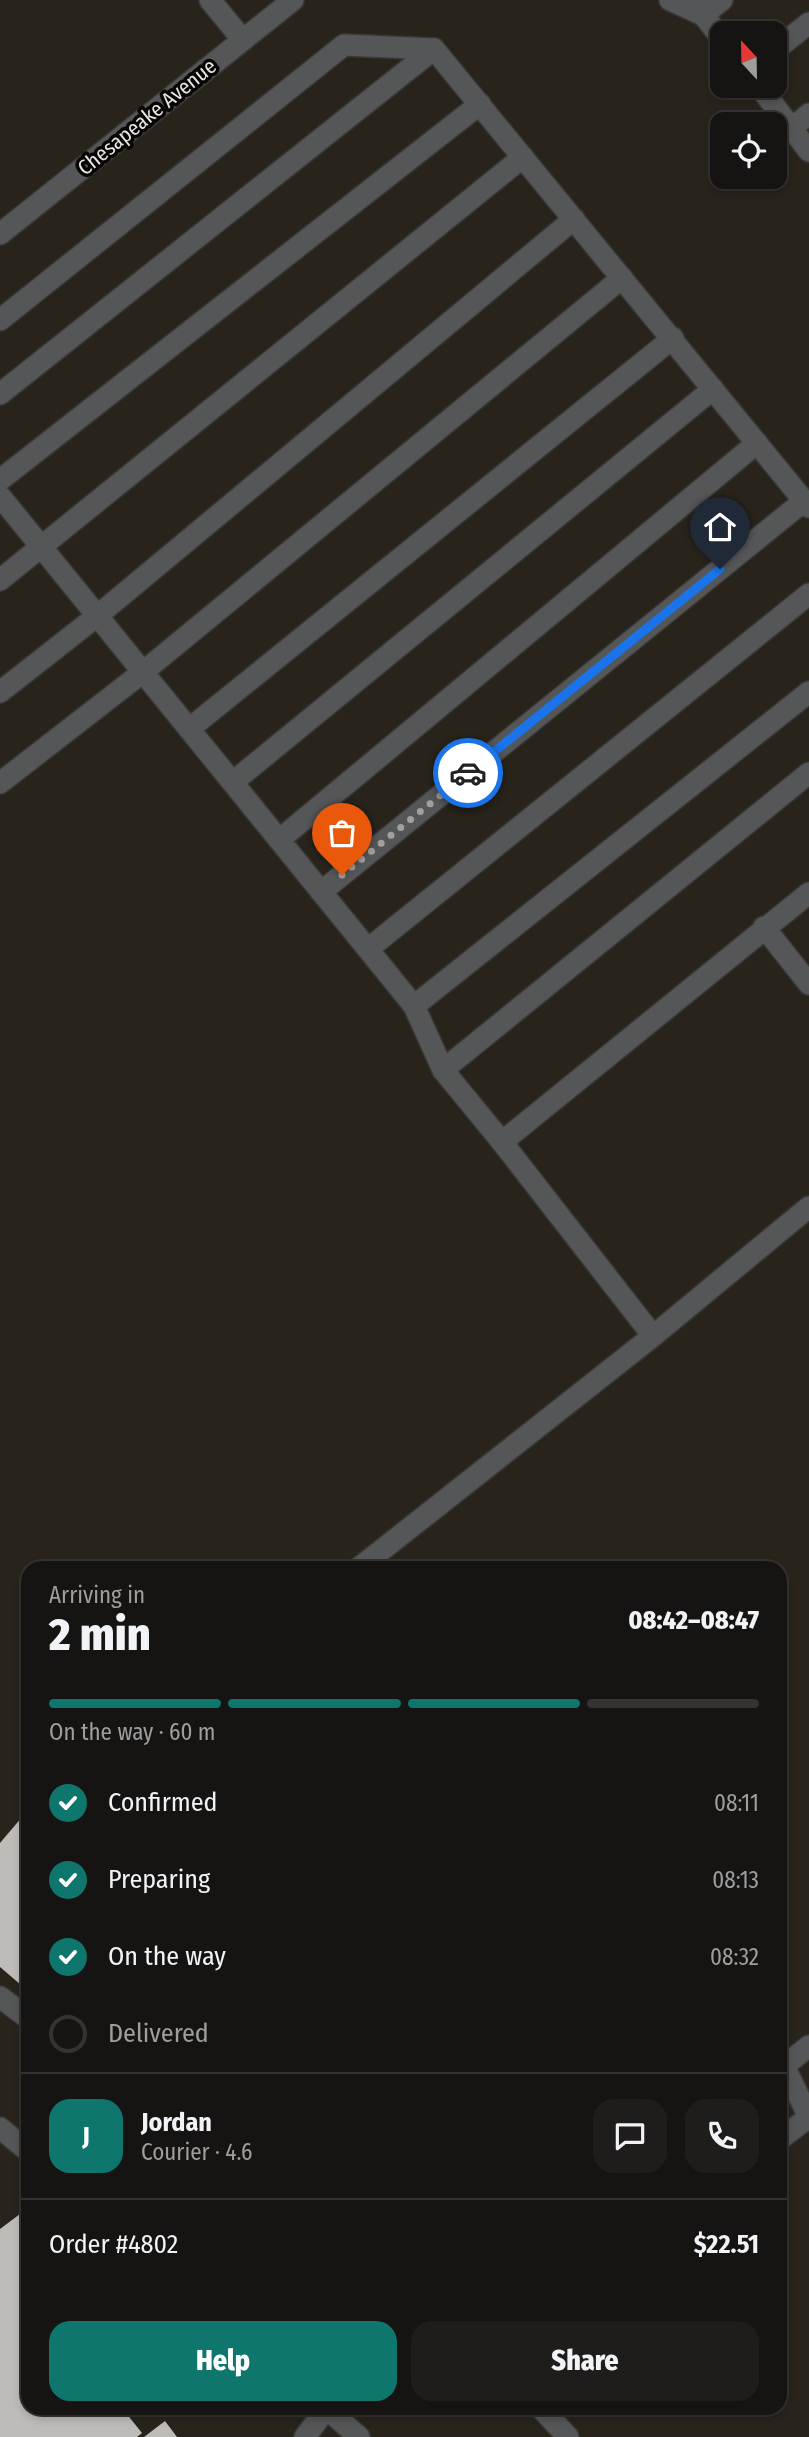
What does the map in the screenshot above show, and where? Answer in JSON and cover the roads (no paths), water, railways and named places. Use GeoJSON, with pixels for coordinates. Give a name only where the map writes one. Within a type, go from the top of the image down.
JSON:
{"type":"FeatureCollection","features":[{"type":"Feature","properties":{"kind":"street"},"geometry":{"type":"LineString","coordinates":[[210,0],[243,40]]}},
{"type":"Feature","properties":{"kind":"street","name":"Chesapeake Avenue"},"geometry":{"type":"LineString","coordinates":[[0,234],[293,0]]}},
{"type":"Feature","properties":{"kind":"street"},"geometry":{"type":"LineString","coordinates":[[670,0],[697,8],[722,0]]}},
{"type":"Feature","properties":{"kind":"street"},"geometry":{"type":"LineString","coordinates":[[697,8],[710,24]]}},
{"type":"Feature","properties":{"kind":"street"},"geometry":{"type":"LineString","coordinates":[[788,40],[809,23]]}},
{"type":"Feature","properties":{"kind":"street"},"geometry":{"type":"LineString","coordinates":[[0,320],[344,45],[434,48],[807,504],[321,892]]}},
{"type":"Feature","properties":{"kind":"street"},"geometry":{"type":"LineString","coordinates":[[0,394],[434,48]]}},
{"type":"Feature","properties":{"kind":"street"},"geometry":{"type":"LineString","coordinates":[[768,98],[809,151]]}},
{"type":"Feature","properties":{"kind":"street"},"geometry":{"type":"LineString","coordinates":[[0,480],[480,104]]}},
{"type":"Feature","properties":{"kind":"street"},"geometry":{"type":"LineString","coordinates":[[792,128],[809,114]]}},
{"type":"Feature","properties":{"kind":"street"},"geometry":{"type":"LineString","coordinates":[[0,580],[523,157]]}},
{"type":"Feature","properties":{"kind":"street"},"geometry":{"type":"LineString","coordinates":[[0,692],[97,616],[574,219]]}},
{"type":"Feature","properties":{"kind":"street"},"geometry":{"type":"LineString","coordinates":[[0,783],[143,672],[622,278]]}},
{"type":"Feature","properties":{"kind":"street"},"geometry":{"type":"LineString","coordinates":[[189,729],[673,338]]}},
{"type":"Feature","properties":{"kind":"street"},"geometry":{"type":"LineString","coordinates":[[233,782],[713,389]]}},
{"type":"Feature","properties":{"kind":"street"},"geometry":{"type":"LineString","coordinates":[[279,840],[757,443]]}},
{"type":"Feature","properties":{"kind":"street"},"geometry":{"type":"LineString","coordinates":[[0,496],[414,1006],[443,1070],[653,1336]]}},
{"type":"Feature","properties":{"kind":"street"},"geometry":{"type":"LineString","coordinates":[[368,949],[809,594]]}},
{"type":"Feature","properties":{"kind":"street"},"geometry":{"type":"LineString","coordinates":[[414,1006],[809,692]]}},
{"type":"Feature","properties":{"kind":"street"},"geometry":{"type":"LineString","coordinates":[[443,1070],[809,773]]}},
{"type":"Feature","properties":{"kind":"street"},"geometry":{"type":"LineString","coordinates":[[502,1142],[809,893]]}},
{"type":"Feature","properties":{"kind":"street"},"geometry":{"type":"LineString","coordinates":[[764,928],[809,984]]}},
{"type":"Feature","properties":{"kind":"street"},"geometry":{"type":"LineString","coordinates":[[368,1561],[653,1336],[809,1207]]}},
{"type":"Feature","properties":{"kind":"street"},"geometry":{"type":"LineString","coordinates":[[0,1997],[21,2013]]}},
{"type":"Feature","properties":{"kind":"street"},"geometry":{"type":"LineString","coordinates":[[787,2061],[809,2046]]}},
{"type":"Feature","properties":{"kind":"street"},"geometry":{"type":"LineString","coordinates":[[787,2074],[809,2117],[787,2134]]}},
{"type":"Feature","properties":{"kind":"street"},"geometry":{"type":"LineString","coordinates":[[0,2127],[21,2145]]}},
{"type":"Feature","properties":{"kind":"street"},"geometry":{"type":"LineString","coordinates":[[305,2437],[321,2415]]}},
{"type":"Feature","properties":{"kind":"street"},"geometry":{"type":"LineString","coordinates":[[334,2415],[359,2437]]}},
{"type":"Feature","properties":{"kind":"street"},"geometry":{"type":"LineString","coordinates":[[548,2415],[569,2437]]}}]}
